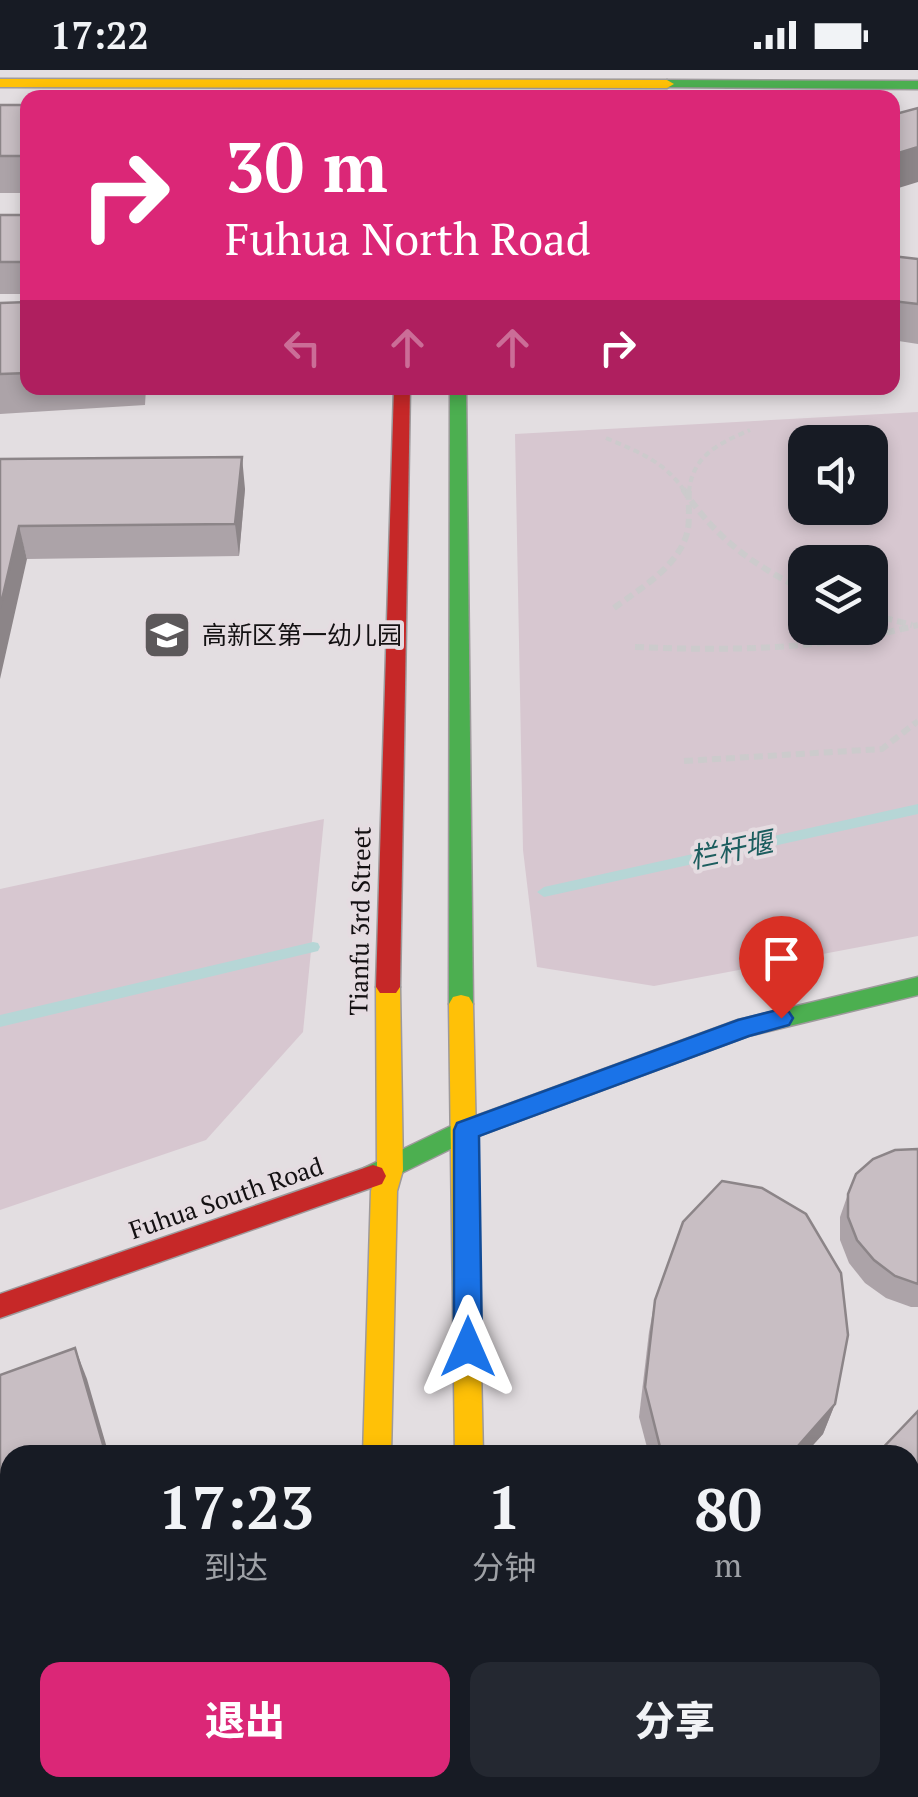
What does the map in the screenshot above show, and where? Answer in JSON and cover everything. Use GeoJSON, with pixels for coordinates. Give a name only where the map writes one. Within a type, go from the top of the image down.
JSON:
{"type":"FeatureCollection","features":[{"type":"Feature","properties":{"kind":"street"},"geometry":{"type":"LineString","coordinates":[[0,83],[918,85]]}},
{"type":"Feature","properties":{"kind":"street","name":"Tianfu 3rd Street"},"geometry":{"type":"LineString","coordinates":[[377,1445],[384,1190],[390,1170],[388,854],[402,395]]}},
{"type":"Feature","properties":{"kind":"street"},"geometry":{"type":"LineString","coordinates":[[458,395],[461,1000],[469,1445]]}},
{"type":"Feature","properties":{"kind":"street","name":"Fuhua South Road"},"geometry":{"type":"LineString","coordinates":[[0,1306],[390,1170],[466,1130],[746,1026],[918,986]]}},
{"type":"Feature","properties":{"kind":"path"},"geometry":{"type":"LineString","coordinates":[[614,608],[674,557],[686,537],[689,476],[702,456],[719,443],[750,430]]}},
{"type":"Feature","properties":{"kind":"path"},"geometry":{"type":"LineString","coordinates":[[606,438],[655,459],[688,494],[708,527],[788,582]]}},
{"type":"Feature","properties":{"kind":"path"},"geometry":{"type":"LineString","coordinates":[[888,619],[916,626]]}},
{"type":"Feature","properties":{"kind":"path"},"geometry":{"type":"LineString","coordinates":[[634,647],[820,646],[874,638],[916,626]]}},
{"type":"Feature","properties":{"kind":"path"},"geometry":{"type":"LineString","coordinates":[[684,762],[882,749],[918,720]]}},
{"type":"Feature","properties":{"kind":"shaded area"},"geometry":{"type":"Polygon","coordinates":[[[918,412],[918,936],[654,986],[537,967],[523,850],[515,434],[918,412]]]}},
{"type":"Feature","properties":{"kind":"shaded area"},"geometry":{"type":"Polygon","coordinates":[[[324,819],[303,1032],[206,1140],[0,1210],[0,889],[324,819]]]}},
{"type":"Feature","properties":{"kind":"building"},"geometry":{"type":"Polygon","coordinates":[[[0,105],[20,105],[20,156],[0,156],[0,105]]]}},
{"type":"Feature","properties":{"kind":"building"},"geometry":{"type":"Polygon","coordinates":[[[918,108],[918,147],[900,153],[900,113],[918,108]]]}},
{"type":"Feature","properties":{"kind":"building"},"geometry":{"type":"Polygon","coordinates":[[[0,215],[20,215],[20,262],[0,262],[0,215]]]}},
{"type":"Feature","properties":{"kind":"building"},"geometry":{"type":"Polygon","coordinates":[[[900,257],[918,259],[918,304],[900,302],[900,257]]]}},
{"type":"Feature","properties":{"kind":"building"},"geometry":{"type":"Polygon","coordinates":[[[20,302],[20,373],[0,374],[0,303],[20,302]]]}},
{"type":"Feature","properties":{"kind":"building"},"geometry":{"type":"Polygon","coordinates":[[[242,457],[235,524],[19,526],[0,608],[0,459],[242,457]]]}},
{"type":"Feature","properties":{"kind":"building"},"geometry":{"type":"Polygon","coordinates":[[[918,1149],[918,1284],[895,1276],[857,1240],[848,1217],[848,1194],[856,1174],[873,1159],[895,1150],[918,1149]]]}},
{"type":"Feature","properties":{"kind":"building"},"geometry":{"type":"Polygon","coordinates":[[[722,1181],[762,1188],[806,1214],[841,1273],[848,1335],[835,1404],[799,1445],[660,1445],[645,1387],[655,1300],[683,1222],[722,1181]]]}},
{"type":"Feature","properties":{"kind":"building"},"geometry":{"type":"Polygon","coordinates":[[[75,1348],[103,1445],[0,1445],[0,1375],[75,1348]]]}},
{"type":"Feature","properties":{"kind":"building"},"geometry":{"type":"Polygon","coordinates":[[[918,1411],[918,1445],[886,1445],[918,1411]]]}},
{"type":"Feature","properties":{"kind":"waterway","name":"栏杆堰"},"geometry":{"type":"LineString","coordinates":[[544,892],[918,809]]}},
{"type":"Feature","properties":{"kind":"waterway","name":"栏杆堰"},"geometry":{"type":"LineString","coordinates":[[0,1021],[313,947]]}},
{"type":"Feature","properties":{"kind":"traffic: fast"},"geometry":{"type":"LineString","coordinates":[[667,84],[918,85]]}},
{"type":"Feature","properties":{"kind":"traffic: fast"},"geometry":{"type":"LineString","coordinates":[[458,395],[461,1004]]}},
{"type":"Feature","properties":{"kind":"traffic: fast"},"geometry":{"type":"LineString","coordinates":[[373,1176],[466,1130],[746,1027],[918,986]]}},
{"type":"Feature","properties":{"kind":"traffic: slow"},"geometry":{"type":"LineString","coordinates":[[0,83],[667,84]]}},
{"type":"Feature","properties":{"kind":"traffic: slow"},"geometry":{"type":"LineString","coordinates":[[377,1445],[384,1191],[390,1170],[388,987]]}},
{"type":"Feature","properties":{"kind":"traffic: slow"},"geometry":{"type":"LineString","coordinates":[[461,1004],[469,1445]]}},
{"type":"Feature","properties":{"kind":"traffic: jam"},"geometry":{"type":"LineString","coordinates":[[388,987],[402,395]]}},
{"type":"Feature","properties":{"kind":"traffic: jam"},"geometry":{"type":"LineString","coordinates":[[0,1306],[373,1176]]}},
{"type":"Feature","properties":{"kind":"place","name":"高新区第一幼儿园"},"geometry":{"type":"Point","coordinates":[167,635]}},
{"type":"Feature","properties":{"kind":"route"},"geometry":{"type":"LineString","coordinates":[[468,1347],[466,1130],[746,1026],[781,1018]]}}]}
